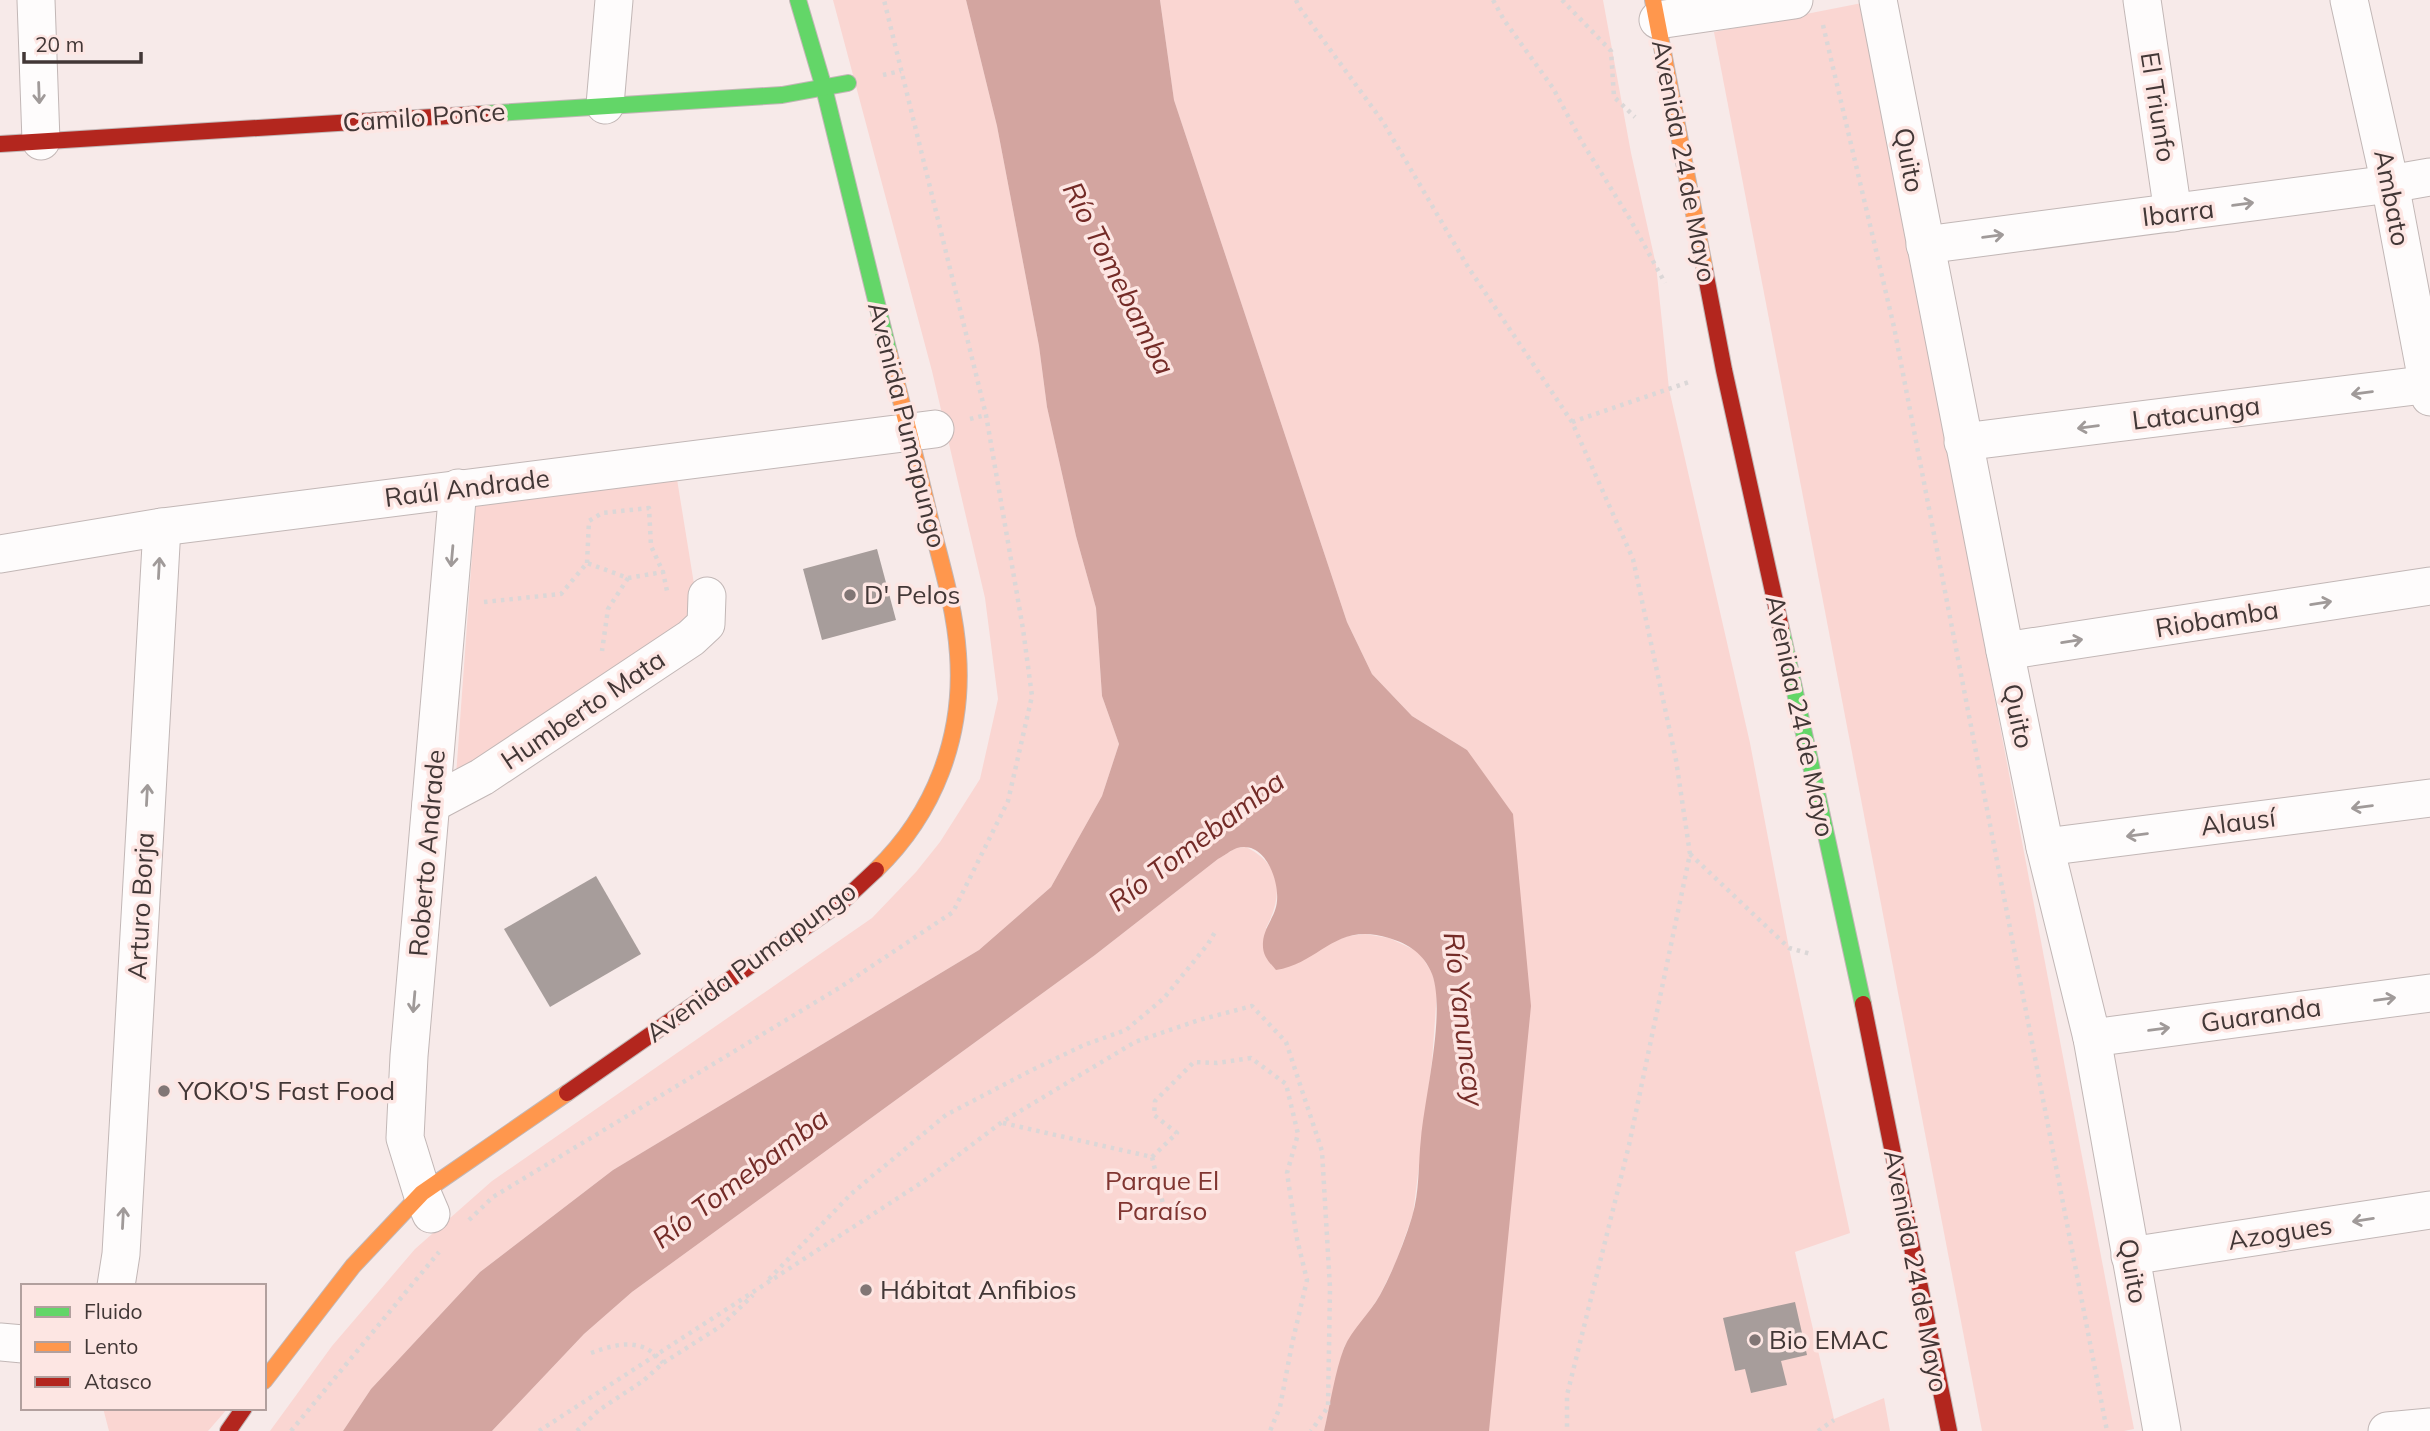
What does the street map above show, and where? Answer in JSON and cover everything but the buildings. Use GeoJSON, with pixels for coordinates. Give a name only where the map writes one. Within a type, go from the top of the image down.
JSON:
{"type":"FeatureCollection","features":[{"type":"Feature","properties":{"kind":"main road","name":"Avenida Pumapungo"},"geometry":{"type":"LineString","coordinates":[[276,1371],[353,1266],[426,1204],[844,900],[891,855],[926,807],[937,785],[958,716],[958,654],[922,431],[798,0]]}},
{"type":"Feature","properties":{"kind":"main road","name":"Avenida 24 de Mayo"},"geometry":{"type":"LineString","coordinates":[[1656,10],[1724,370],[1855,966],[1949,1431]]}},
{"type":"Feature","properties":{"kind":"main road","name":"Camilo Ponce"},"geometry":{"type":"LineString","coordinates":[[0,144],[782,95],[848,83]]}},
{"type":"Feature","properties":{"kind":"main road"},"geometry":{"type":"LineString","coordinates":[[228,1431],[243,1410]]}},
{"type":"Feature","properties":{"kind":"street"},"geometry":{"type":"LineString","coordinates":[[36,0],[41,141]]}},
{"type":"Feature","properties":{"kind":"street"},"geometry":{"type":"LineString","coordinates":[[605,105],[614,0]]}},
{"type":"Feature","properties":{"kind":"street"},"geometry":{"type":"LineString","coordinates":[[1656,10],[1794,0]]}},
{"type":"Feature","properties":{"kind":"street","name":"Quito"},"geometry":{"type":"LineString","coordinates":[[1878,0],[1963,442],[2045,847],[2092,1038],[2162,1431]]}},
{"type":"Feature","properties":{"kind":"street","name":"El Triunfo"},"geometry":{"type":"LineString","coordinates":[[2141,0],[2174,213]]}},
{"type":"Feature","properties":{"kind":"street","name":"Ambato"},"geometry":{"type":"LineString","coordinates":[[2349,0],[2390,184],[2429,389]]}},
{"type":"Feature","properties":{"kind":"street","name":"Ibarra"},"geometry":{"type":"LineString","coordinates":[[1925,245],[2430,177]]}},
{"type":"Feature","properties":{"kind":"street","name":"Latacunga"},"geometry":{"type":"LineString","coordinates":[[1963,442],[2429,389]]}},
{"type":"Feature","properties":{"kind":"street","name":"Raúl Andrade"},"geometry":{"type":"LineString","coordinates":[[0,554],[162,527],[922,431]]}},
{"type":"Feature","properties":{"kind":"street","name":"Roberto Andrade"},"geometry":{"type":"LineString","coordinates":[[426,1204],[405,1138],[409,1056],[458,488]]}},
{"type":"Feature","properties":{"kind":"street","name":"Arturo Borja"},"geometry":{"type":"LineString","coordinates":[[116,1284],[121,1254],[162,527]]}},
{"type":"Feature","properties":{"kind":"street","name":"Riobamba"},"geometry":{"type":"LineString","coordinates":[[2005,651],[2430,586]]}},
{"type":"Feature","properties":{"kind":"street","name":"Humberto Mata"},"geometry":{"type":"LineString","coordinates":[[431,804],[482,777],[691,638],[706,624],[707,596]]}},
{"type":"Feature","properties":{"kind":"street","name":"Alausí"},"geometry":{"type":"LineString","coordinates":[[2045,847],[2430,798]]}},
{"type":"Feature","properties":{"kind":"street","name":"Guaranda"},"geometry":{"type":"LineString","coordinates":[[2092,1038],[2430,993]]}},
{"type":"Feature","properties":{"kind":"street","name":"Azogues"},"geometry":{"type":"LineString","coordinates":[[2130,1256],[2430,1210]]}},
{"type":"Feature","properties":{"kind":"street"},"geometry":{"type":"LineString","coordinates":[[0,1342],[21,1344]]}},
{"type":"Feature","properties":{"kind":"street"},"geometry":{"type":"LineString","coordinates":[[2387,1431],[2430,1427]]}},
{"type":"Feature","properties":{"kind":"path"},"geometry":{"type":"LineString","coordinates":[[467,1222],[493,1197],[839,988],[953,912],[1008,801],[1032,696],[1023,629],[986,415],[884,0]]}},
{"type":"Feature","properties":{"kind":"path"},"geometry":{"type":"LineString","coordinates":[[1296,0],[1383,122],[1468,267],[1572,422],[1633,559],[1676,760],[1690,854],[1629,1145],[1567,1395],[1567,1431]]}},
{"type":"Feature","properties":{"kind":"path"},"geometry":{"type":"LineString","coordinates":[[1493,0],[1504,20],[1553,88],[1670,292]]}},
{"type":"Feature","properties":{"kind":"path"},"geometry":{"type":"LineString","coordinates":[[1562,0],[1611,51],[1614,97],[1640,122]]}},
{"type":"Feature","properties":{"kind":"path"},"geometry":{"type":"LineString","coordinates":[[1823,24],[1894,327],[2106,1431]]}},
{"type":"Feature","properties":{"kind":"path"},"geometry":{"type":"LineString","coordinates":[[1572,422],[1724,370]]}},
{"type":"Feature","properties":{"kind":"path"},"geometry":{"type":"LineString","coordinates":[[448,604],[561,594],[587,563],[589,521],[602,513],[649,508],[650,546],[663,572]]}},
{"type":"Feature","properties":{"kind":"path"},"geometry":{"type":"LineString","coordinates":[[587,563],[628,578],[608,609],[600,659]]}},
{"type":"Feature","properties":{"kind":"path"},"geometry":{"type":"LineString","coordinates":[[1690,854],[1789,948],[1855,966]]}},
{"type":"Feature","properties":{"kind":"path"},"geometry":{"type":"LineString","coordinates":[[577,1431],[599,1410],[643,1381],[663,1363],[721,1326],[851,1194],[946,1115],[1084,1045],[1126,1030],[1164,998],[1215,932]]}},
{"type":"Feature","properties":{"kind":"path"},"geometry":{"type":"LineString","coordinates":[[539,1431],[924,1181],[1002,1122],[1135,1042],[1199,1020],[1252,1006],[1286,1042],[1322,1151],[1330,1288],[1328,1407],[1311,1431]]}},
{"type":"Feature","properties":{"kind":"path"},"geometry":{"type":"LineString","coordinates":[[1152,1157],[1177,1133],[1154,1115],[1155,1101],[1194,1062],[1217,1063],[1251,1058],[1286,1084],[1298,1134],[1287,1173],[1297,1239],[1307,1280],[1280,1407],[1270,1431]]}},
{"type":"Feature","properties":{"kind":"path"},"geometry":{"type":"LineString","coordinates":[[1002,1122],[1152,1157]]}},
{"type":"Feature","properties":{"kind":"path"},"geometry":{"type":"LineString","coordinates":[[1152,1157],[1167,1221]]}},
{"type":"Feature","properties":{"kind":"path"},"geometry":{"type":"LineString","coordinates":[[291,1431],[442,1249]]}},
{"type":"Feature","properties":{"kind":"path"},"geometry":{"type":"LineString","coordinates":[[591,1353],[620,1343],[649,1349],[663,1363]]}},
{"type":"Feature","properties":{"kind":"path"},"geometry":{"type":"LineString","coordinates":[[1818,1431],[1835,1420]]}},
{"type":"Feature","properties":{"kind":"green space"},"geometry":{"type":"Polygon","coordinates":[[[833,0],[966,0],[997,126],[1039,346],[1047,407],[1076,536],[1096,608],[1102,696],[1119,744],[1102,796],[1051,887],[979,950],[613,1170],[480,1272],[371,1389],[343,1431],[270,1431],[332,1346],[415,1249],[492,1181],[872,918],[916,872],[940,842],[980,779],[998,699],[985,598],[932,371],[833,0]]]}},
{"type":"Feature","properties":{"kind":"green space"},"geometry":{"type":"Polygon","coordinates":[[[1160,0],[1603,0],[1631,153],[1656,265],[1669,389],[1750,743],[1789,948],[1850,1233],[1795,1252],[1834,1419],[1884,1398],[1890,1431],[1489,1431],[1467,750],[1412,716],[1372,674],[1347,622],[1174,100],[1160,0]]]}},
{"type":"Feature","properties":{"kind":"green space"},"geometry":{"type":"Polygon","coordinates":[[[1862,3],[2134,1429],[2124,1431],[1982,1431],[1714,32],[1862,3]]]}},
{"type":"Feature","properties":{"kind":"green space"},"geometry":{"type":"Polygon","coordinates":[[[676,473],[700,621],[456,776],[476,501],[676,473]]]}},
{"type":"Feature","properties":{"kind":"green space","name":"Parque El Paraíso"},"geometry":{"type":"Polygon","coordinates":[[[1246,847],[1267,863],[1276,882],[1275,904],[1266,928],[1310,956],[1327,944],[1348,936],[1365,934],[1389,938],[1419,952],[1432,973],[1437,992],[1432,1061],[1413,1214],[1396,1262],[1379,1297],[1344,1347],[1324,1431],[492,1431],[584,1334],[632,1292],[1095,955],[1218,859],[1236,848],[1246,847]]]}},
{"type":"Feature","properties":{"kind":"green space"},"geometry":{"type":"Polygon","coordinates":[[[104,1410],[226,1410],[208,1431],[109,1431],[104,1410]]]}},
{"type":"Feature","properties":{"kind":"water"},"geometry":{"type":"Polygon","coordinates":[[[966,0],[1160,0],[1174,100],[1347,622],[1372,674],[1412,716],[1467,750],[1513,814],[1531,1006],[1489,1431],[1324,1431],[1344,1348],[1385,1286],[1415,1207],[1421,1138],[1436,1031],[1436,990],[1429,967],[1415,951],[1396,940],[1370,934],[1341,939],[1305,960],[1276,970],[1266,958],[1263,947],[1265,931],[1276,906],[1276,883],[1262,856],[1247,847],[1237,848],[1218,859],[1095,955],[632,1292],[584,1334],[492,1431],[343,1431],[371,1389],[480,1272],[613,1170],[979,950],[1051,887],[1102,796],[1119,744],[1102,696],[1096,608],[1076,536],[1047,407],[1039,346],[997,126],[966,0]]]}},
{"type":"Feature","properties":{"kind":"traffic: fast"},"geometry":{"type":"LineString","coordinates":[[798,0],[824,88],[889,353]]}},
{"type":"Feature","properties":{"kind":"traffic: fast"},"geometry":{"type":"LineString","coordinates":[[481,114],[782,95],[848,83]]}},
{"type":"Feature","properties":{"kind":"traffic: fast"},"geometry":{"type":"LineString","coordinates":[[1781,628],[1863,1004]]}},
{"type":"Feature","properties":{"kind":"traffic: slow"},"geometry":{"type":"LineString","coordinates":[[1653,0],[1705,271]]}},
{"type":"Feature","properties":{"kind":"traffic: slow"},"geometry":{"type":"LineString","coordinates":[[876,870],[915,824],[929,798],[950,743],[959,684],[951,603],[889,353]]}},
{"type":"Feature","properties":{"kind":"traffic: slow"},"geometry":{"type":"LineString","coordinates":[[266,1378],[353,1266],[422,1193],[567,1093]]}},
{"type":"Feature","properties":{"kind":"traffic: jam"},"geometry":{"type":"LineString","coordinates":[[0,144],[481,114]]}},
{"type":"Feature","properties":{"kind":"traffic: jam"},"geometry":{"type":"LineString","coordinates":[[1705,271],[1781,628]]}},
{"type":"Feature","properties":{"kind":"traffic: jam"},"geometry":{"type":"LineString","coordinates":[[567,1093],[844,900],[876,870]]}},
{"type":"Feature","properties":{"kind":"traffic: jam"},"geometry":{"type":"LineString","coordinates":[[1863,1004],[1949,1431]]}},
{"type":"Feature","properties":{"kind":"traffic: jam"},"geometry":{"type":"LineString","coordinates":[[228,1431],[243,1410]]}},
{"type":"Feature","properties":{"kind":"place","name":"D' Pelos"},"geometry":{"type":"Point","coordinates":[850,595]}},
{"type":"Feature","properties":{"kind":"place","name":"YOKO'S Fast Food"},"geometry":{"type":"Point","coordinates":[164,1091]}},
{"type":"Feature","properties":{"kind":"place","name":"Hábitat Anfibios"},"geometry":{"type":"Point","coordinates":[866,1290]}},
{"type":"Feature","properties":{"kind":"place","name":"Bio EMAC"},"geometry":{"type":"Point","coordinates":[1755,1340]}},
{"type":"Feature","properties":{"kind":"water label","name":"Río Tomebamba"},"geometry":{"type":"Point","coordinates":[1119,278]}},
{"type":"Feature","properties":{"kind":"water label","name":"Río Tomebamba"},"geometry":{"type":"Point","coordinates":[1196,841]}},
{"type":"Feature","properties":{"kind":"water label","name":"Río Yanuncay"},"geometry":{"type":"Point","coordinates":[1464,1019]}},
{"type":"Feature","properties":{"kind":"water label","name":"Río Tomebamba"},"geometry":{"type":"Point","coordinates":[740,1178]}}]}
